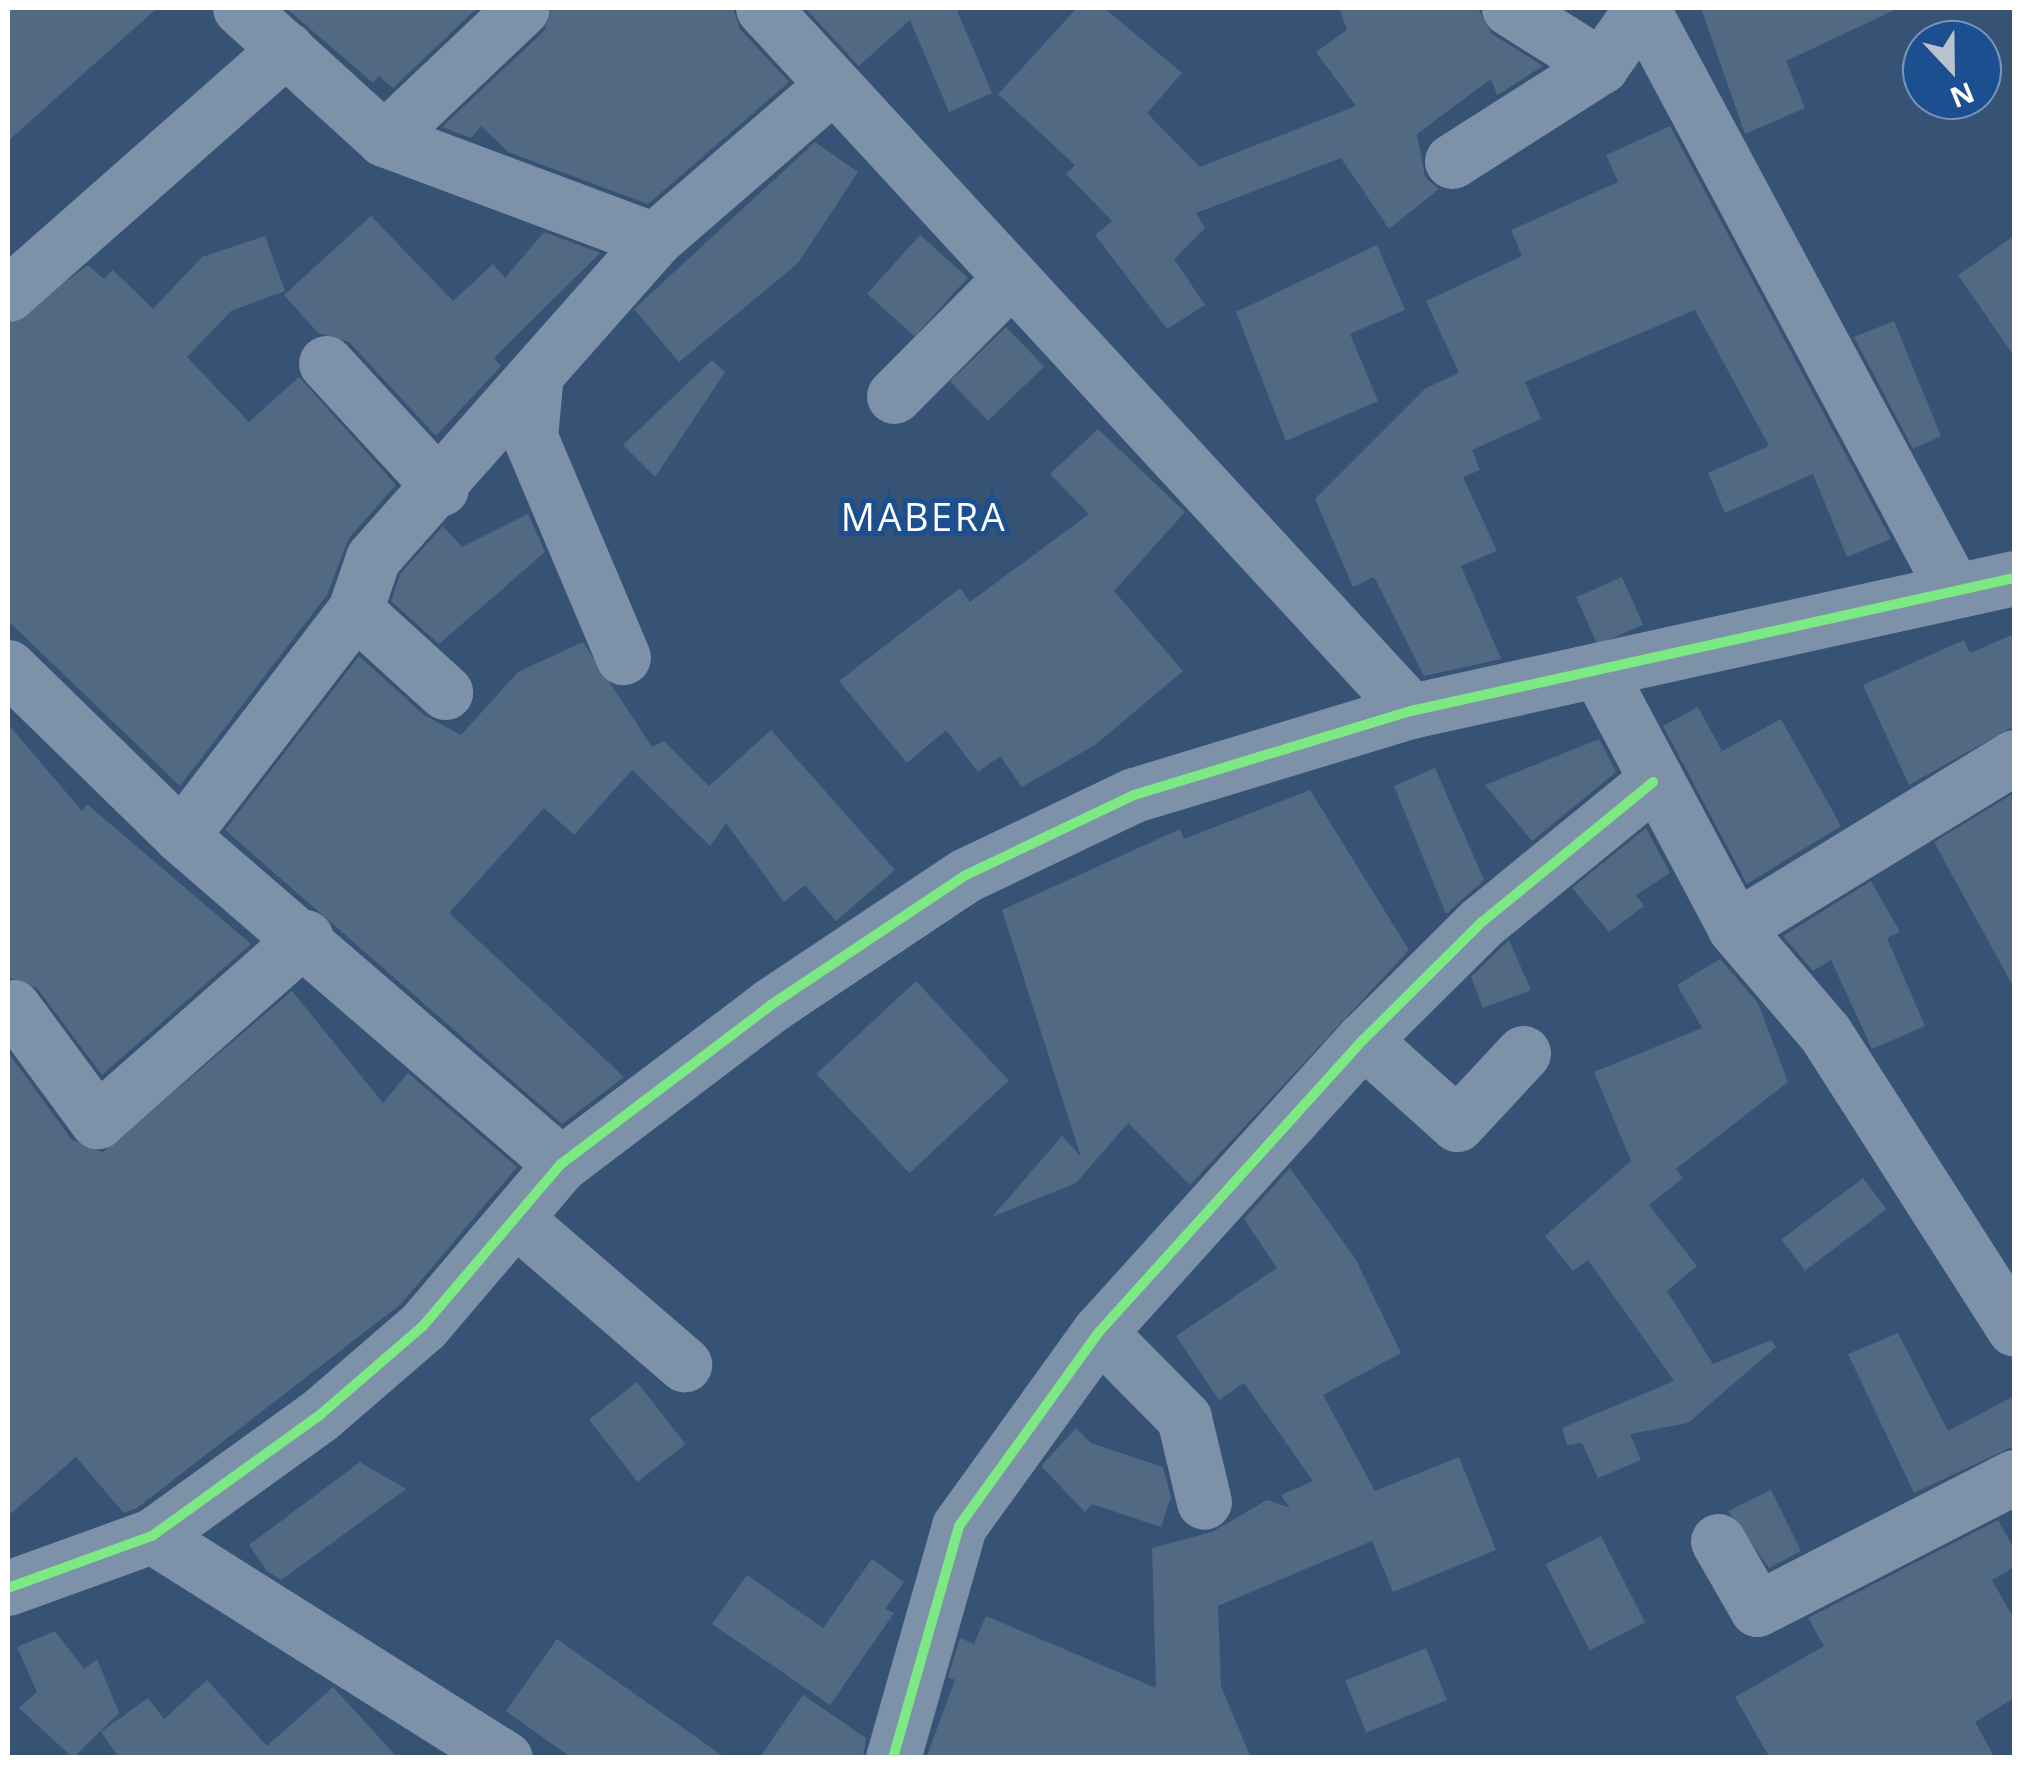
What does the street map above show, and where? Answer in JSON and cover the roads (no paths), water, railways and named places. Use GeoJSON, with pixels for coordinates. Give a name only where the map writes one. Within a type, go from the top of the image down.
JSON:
{"type":"FeatureCollection","features":[{"type":"Feature","properties":{"kind":"street"},"geometry":{"type":"LineString","coordinates":[[240,8],[384,140],[654,240]]}},
{"type":"Feature","properties":{"kind":"street"},"geometry":{"type":"LineString","coordinates":[[384,140],[522,8]]}},
{"type":"Feature","properties":{"kind":"street"},"geometry":{"type":"LineString","coordinates":[[763,8],[1411,711]]}},
{"type":"Feature","properties":{"kind":"street"},"geometry":{"type":"LineString","coordinates":[[1509,8],[1601,66]]}},
{"type":"Feature","properties":{"kind":"street"},"geometry":{"type":"LineString","coordinates":[[1452,160],[1601,66],[1640,10],[1952,587]]}},
{"type":"Feature","properties":{"kind":"street"},"geometry":{"type":"LineString","coordinates":[[8,294],[286,49]]}},
{"type":"Feature","properties":{"kind":"street"},"geometry":{"type":"LineString","coordinates":[[181,836],[355,610],[374,558],[535,384],[654,240],[833,85]]}},
{"type":"Feature","properties":{"kind":"street"},"geometry":{"type":"LineString","coordinates":[[894,396],[1010,278]]}},
{"type":"Feature","properties":{"kind":"street"},"geometry":{"type":"LineString","coordinates":[[326,363],[441,488]]}},
{"type":"Feature","properties":{"kind":"street"},"geometry":{"type":"LineString","coordinates":[[535,384],[530,437],[623,657]]}},
{"type":"Feature","properties":{"kind":"street"},"geometry":{"type":"LineString","coordinates":[[8,1588],[152,1536],[408,1339],[517,1220],[560,1164],[771,1006],[966,876],[1134,794],[1411,711],[1952,587],[2014,578]]}},
{"type":"Feature","properties":{"kind":"street"},"geometry":{"type":"LineString","coordinates":[[355,610],[445,692]]}},
{"type":"Feature","properties":{"kind":"street"},"geometry":{"type":"LineString","coordinates":[[8,667],[181,836],[306,937],[560,1164]]}},
{"type":"Feature","properties":{"kind":"street"},"geometry":{"type":"LineString","coordinates":[[1598,670],[1653,782],[1735,928],[1825,1034],[2014,1329]]}},
{"type":"Feature","properties":{"kind":"street"},"geometry":{"type":"LineString","coordinates":[[1735,928],[2014,757]]}},
{"type":"Feature","properties":{"kind":"street"},"geometry":{"type":"LineString","coordinates":[[893,1758],[959,1526],[1099,1332],[1363,1040],[1482,922],[1653,782]]}},
{"type":"Feature","properties":{"kind":"street"},"geometry":{"type":"LineString","coordinates":[[12,1006],[97,1121],[306,937]]}},
{"type":"Feature","properties":{"kind":"street"},"geometry":{"type":"LineString","coordinates":[[1363,1040],[1457,1124],[1523,1053]]}},
{"type":"Feature","properties":{"kind":"street"},"geometry":{"type":"LineString","coordinates":[[517,1220],[684,1364]]}},
{"type":"Feature","properties":{"kind":"street"},"geometry":{"type":"LineString","coordinates":[[1099,1332],[1184,1418],[1204,1502]]}},
{"type":"Feature","properties":{"kind":"street"},"geometry":{"type":"LineString","coordinates":[[1718,1541],[1756,1609],[2014,1477]]}},
{"type":"Feature","properties":{"kind":"street"},"geometry":{"type":"LineString","coordinates":[[152,1536],[506,1758]]}},
{"type":"Feature","properties":{"kind":"district","name":"MABERA"},"geometry":{"type":"Point","coordinates":[924,517]}}]}
